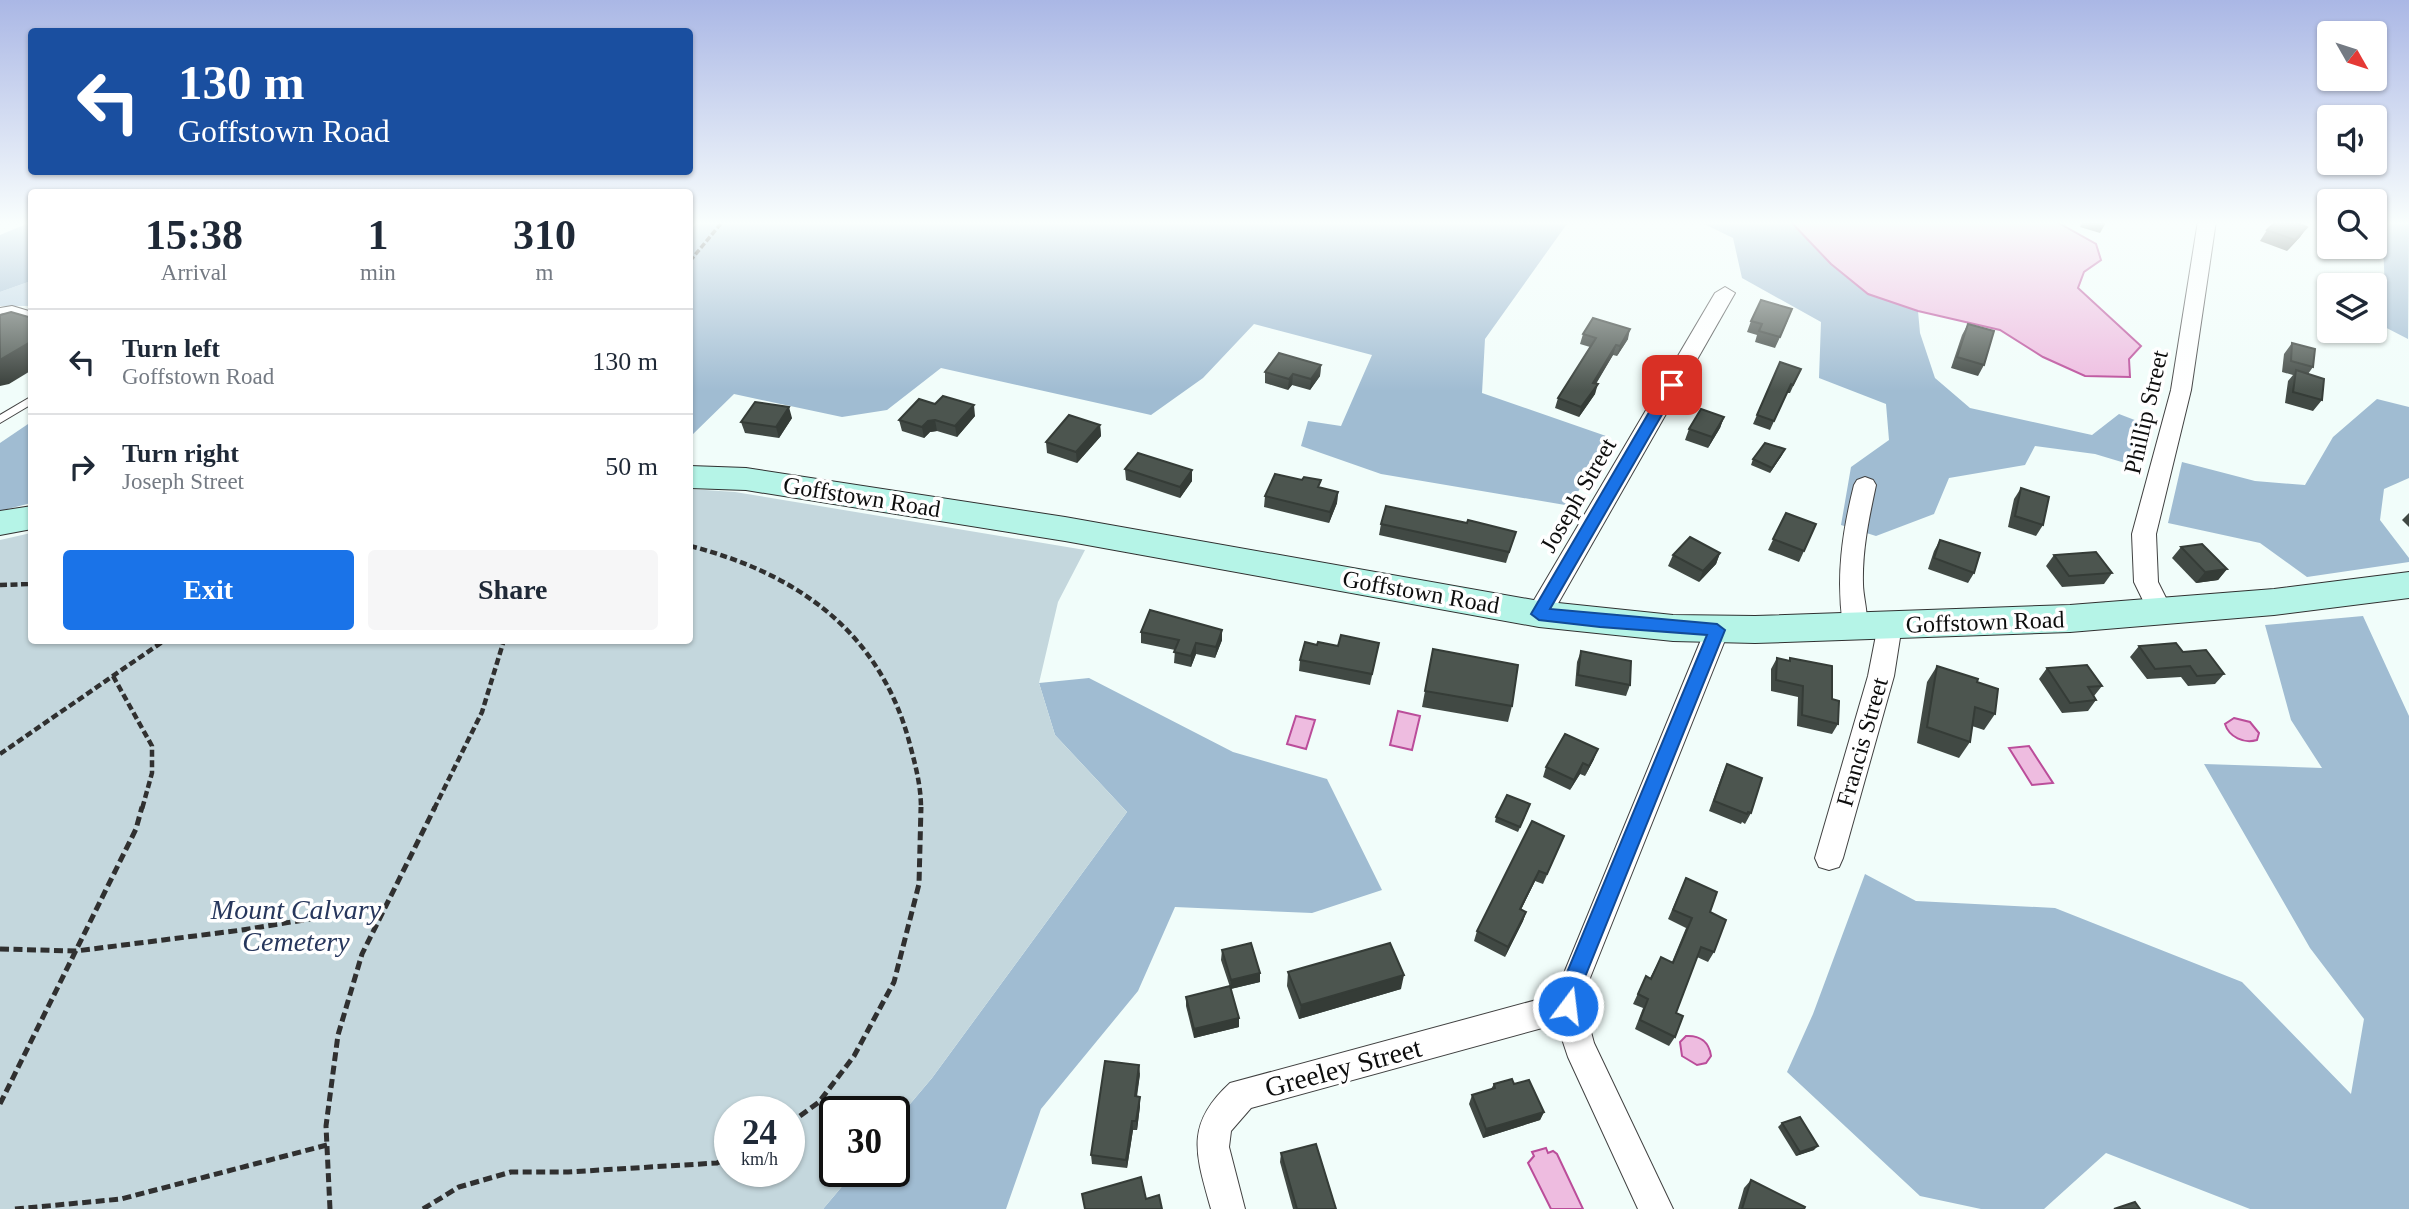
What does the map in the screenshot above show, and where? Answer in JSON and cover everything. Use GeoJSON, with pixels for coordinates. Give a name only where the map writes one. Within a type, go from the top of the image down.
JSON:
{"type":"FeatureCollection","features":[{"type":"Feature","properties":{"kind":"main road","name":"Goffstown Road"},"geometry":{"type":"LineString","coordinates":[[693,477],[746,480],[1038,525],[1539,614],[1717,630],[2161,612],[2305,599],[2409,585]]}},
{"type":"Feature","properties":{"kind":"main road"},"geometry":{"type":"LineString","coordinates":[[0,523],[28,518]]}},
{"type":"Feature","properties":{"kind":"street","name":"Phillip Street"},"geometry":{"type":"LineString","coordinates":[[2161,612],[2146,582],[2144,534],[2181,390],[2198,277]]}},
{"type":"Feature","properties":{"kind":"street","name":"Joseph Street"},"geometry":{"type":"LineString","coordinates":[[1539,614],[1725,293]]}},
{"type":"Feature","properties":{"kind":"street"},"geometry":{"type":"LineString","coordinates":[[1855,626],[1850,595],[1851,544],[1865,485]]}},
{"type":"Feature","properties":{"kind":"street","name":"Francis Street"},"geometry":{"type":"LineString","coordinates":[[1829,858],[1881,676],[1890,625]]}},
{"type":"Feature","properties":{"kind":"street"},"geometry":{"type":"LineString","coordinates":[[1657,1209],[1579,1046],[1568,1006],[1573,982],[1717,630]]}},
{"type":"Feature","properties":{"kind":"street","name":"Greeley Street"},"geometry":{"type":"LineString","coordinates":[[1228,1209],[1210,1141],[1215,1124],[1227,1106],[1242,1094],[1568,1006]]}},
{"type":"Feature","properties":{"kind":"lane"},"geometry":{"type":"LineString","coordinates":[[0,311],[12,309],[28,314]]}},
{"type":"Feature","properties":{"kind":"lane"},"geometry":{"type":"LineString","coordinates":[[0,420],[28,402]]}},
{"type":"Feature","properties":{"kind":"path"},"geometry":{"type":"LineString","coordinates":[[693,546],[772,575],[834,615],[877,667],[900,709],[921,786],[919,884],[894,982],[854,1056],[818,1102],[805,1112]]}},
{"type":"Feature","properties":{"kind":"path"},"geometry":{"type":"LineString","coordinates":[[0,585],[28,584]]}},
{"type":"Feature","properties":{"kind":"path"},"geometry":{"type":"LineString","coordinates":[[0,754],[159,644]]}},
{"type":"Feature","properties":{"kind":"path"},"geometry":{"type":"LineString","coordinates":[[330,1209],[326,1126],[338,1035],[362,954],[482,712],[504,644]]}},
{"type":"Feature","properties":{"kind":"path"},"geometry":{"type":"LineString","coordinates":[[0,1104],[136,829],[152,773],[152,746],[113,676]]}},
{"type":"Feature","properties":{"kind":"path"},"geometry":{"type":"LineString","coordinates":[[0,949],[76,951],[242,930],[384,908]]}},
{"type":"Feature","properties":{"kind":"path"},"geometry":{"type":"LineString","coordinates":[[15,1209],[121,1199],[327,1145]]}},
{"type":"Feature","properties":{"kind":"path"},"geometry":{"type":"LineString","coordinates":[[423,1209],[459,1187],[510,1172],[568,1172],[714,1163]]}},
{"type":"Feature","properties":{"kind":"shaded area"},"geometry":{"type":"Polygon","coordinates":[[[0,277],[28,277],[28,282],[0,292],[0,277]]]}},
{"type":"Feature","properties":{"kind":"shaded area"},"geometry":{"type":"Polygon","coordinates":[[[693,277],[1529,277],[1485,339],[1482,393],[1606,436],[1571,506],[1381,474],[1301,446],[1308,421],[1341,426],[1372,355],[1254,324],[1203,378],[1151,415],[941,368],[887,410],[842,417],[734,394],[693,434],[693,277]]]}},
{"type":"Feature","properties":{"kind":"shaded area"},"geometry":{"type":"Polygon","coordinates":[[[1848,277],[1868,293],[1918,311],[1920,333],[1935,378],[1970,408],[2092,435],[2119,414],[2153,427],[2145,462],[2125,463],[2095,454],[2035,446],[2025,465],[1949,478],[1934,514],[1876,536],[1841,525],[1851,467],[1889,440],[1886,404],[1819,378],[1821,322],[1742,278],[1848,277]]]}},
{"type":"Feature","properties":{"kind":"shaded area"},"geometry":{"type":"Polygon","coordinates":[[[1848,277],[2082,277],[2078,288],[2141,346],[2129,359],[2130,377],[2085,376],[2043,357],[2000,330],[1918,311],[1868,294],[1848,277]]]}},
{"type":"Feature","properties":{"kind":"shaded area"},"geometry":{"type":"Polygon","coordinates":[[[2387,277],[2409,277],[2408,339],[2387,328],[2387,277]]]}},
{"type":"Feature","properties":{"kind":"shaded area"},"geometry":{"type":"Polygon","coordinates":[[[28,282],[28,306],[0,306],[0,292],[28,282]]]}},
{"type":"Feature","properties":{"kind":"shaded area"},"geometry":{"type":"Polygon","coordinates":[[[2377,399],[2409,407],[2409,478],[2384,489],[2380,520],[2409,558],[2409,562],[2307,577],[2260,543],[2168,523],[2182,462],[2255,481],[2305,485],[2333,437],[2377,399]]]}},
{"type":"Feature","properties":{"kind":"shaded area"},"geometry":{"type":"Polygon","coordinates":[[[28,424],[28,504],[0,511],[0,443],[28,424]]]}},
{"type":"Feature","properties":{"kind":"shaded area"},"geometry":{"type":"Polygon","coordinates":[[[2363,616],[2409,716],[2409,1209],[2250,1209],[2106,1153],[2044,1209],[1981,1209],[1920,1196],[1787,1072],[1813,1014],[1865,874],[1916,901],[2055,908],[2242,982],[2351,1094],[2364,1019],[2310,948],[2204,764],[2322,768],[2291,720],[2265,625],[2363,616]]]}},
{"type":"Feature","properties":{"kind":"shaded area"},"geometry":{"type":"Polygon","coordinates":[[[1089,678],[1233,752],[1327,779],[1382,890],[1312,913],[1175,907],[1138,991],[1041,1109],[1006,1209],[823,1209],[842,1187],[910,1187],[910,1104],[932,1078],[1127,812],[1055,735],[1039,683],[1089,678]]]}},
{"type":"Feature","properties":{"kind":"shaded area"},"geometry":{"type":"Polygon","coordinates":[[[1398,711],[1420,716],[1412,750],[1390,745],[1398,711]]]}},
{"type":"Feature","properties":{"kind":"shaded area"},"geometry":{"type":"Polygon","coordinates":[[[1296,716],[1315,720],[1306,749],[1287,744],[1296,716]]]}},
{"type":"Feature","properties":{"kind":"shaded area"},"geometry":{"type":"Polygon","coordinates":[[[2234,718],[2250,722],[2259,733],[2257,740],[2242,740],[2233,736],[2225,724],[2234,718]]]}},
{"type":"Feature","properties":{"kind":"shaded area"},"geometry":{"type":"Polygon","coordinates":[[[2029,746],[2053,783],[2032,785],[2009,748],[2029,746]]]}},
{"type":"Feature","properties":{"kind":"shaded area"},"geometry":{"type":"Polygon","coordinates":[[[1686,1036],[1696,1037],[1706,1043],[1711,1056],[1706,1063],[1697,1065],[1682,1056],[1680,1042],[1686,1036]]]}},
{"type":"Feature","properties":{"kind":"shaded area"},"geometry":{"type":"Polygon","coordinates":[[[1546,1148],[1548,1153],[1553,1151],[1557,1154],[1583,1209],[1551,1209],[1528,1163],[1534,1156],[1532,1152],[1546,1148]]]}},
{"type":"Feature","properties":{"kind":"green space","name":"Mount Calvary Cemetery"},"geometry":{"type":"Polygon","coordinates":[[[693,489],[735,492],[1085,550],[1058,602],[1039,683],[1055,735],[1127,812],[932,1078],[910,1104],[910,1096],[819,1096],[819,1187],[842,1187],[823,1209],[0,1209],[0,540],[28,534],[28,644],[693,644],[693,489]]]}},
{"type":"Feature","properties":{"kind":"building"},"geometry":{"type":"Polygon","coordinates":[[[1761,300],[1792,309],[1780,337],[1759,331],[1762,324],[1751,321],[1761,300]]]}},
{"type":"Feature","properties":{"kind":"building"},"geometry":{"type":"Polygon","coordinates":[[[11,312],[28,317],[28,343],[0,360],[0,315],[11,312]]]}},
{"type":"Feature","properties":{"kind":"building"},"geometry":{"type":"Polygon","coordinates":[[[1593,318],[1630,329],[1620,346],[1616,345],[1593,383],[1598,384],[1581,407],[1558,398],[1596,338],[1583,334],[1593,318]]]}},
{"type":"Feature","properties":{"kind":"building"},"geometry":{"type":"Polygon","coordinates":[[[1968,324],[1994,331],[1984,365],[1957,357],[1968,324]]]}},
{"type":"Feature","properties":{"kind":"building"},"geometry":{"type":"Polygon","coordinates":[[[2292,343],[2315,349],[2313,367],[2291,361],[2292,343]]]}},
{"type":"Feature","properties":{"kind":"building"},"geometry":{"type":"Polygon","coordinates":[[[1279,353],[1321,365],[1311,379],[1293,374],[1289,379],[1265,372],[1279,353]]]}},
{"type":"Feature","properties":{"kind":"building"},"geometry":{"type":"Polygon","coordinates":[[[1780,362],[1801,369],[1774,421],[1757,415],[1780,362]]]}},
{"type":"Feature","properties":{"kind":"building"},"geometry":{"type":"Polygon","coordinates":[[[2296,370],[2324,379],[2322,400],[2293,392],[2296,370]]]}},
{"type":"Feature","properties":{"kind":"building"},"geometry":{"type":"Polygon","coordinates":[[[943,396],[974,405],[955,426],[935,420],[928,421],[922,427],[899,420],[919,399],[935,404],[943,396]]]}},
{"type":"Feature","properties":{"kind":"building"},"geometry":{"type":"Polygon","coordinates":[[[755,402],[789,407],[776,427],[741,422],[755,402]]]}},
{"type":"Feature","properties":{"kind":"building"},"geometry":{"type":"Polygon","coordinates":[[[1701,409],[1724,417],[1712,437],[1689,429],[1701,409]]]}},
{"type":"Feature","properties":{"kind":"building"},"geometry":{"type":"Polygon","coordinates":[[[1069,415],[1100,425],[1076,452],[1046,442],[1069,415]]]}},
{"type":"Feature","properties":{"kind":"building"},"geometry":{"type":"Polygon","coordinates":[[[1765,443],[1785,449],[1772,468],[1753,459],[1765,443]]]}},
{"type":"Feature","properties":{"kind":"building"},"geometry":{"type":"Polygon","coordinates":[[[1138,453],[1192,470],[1180,487],[1125,469],[1138,453]]]}},
{"type":"Feature","properties":{"kind":"building"},"geometry":{"type":"Polygon","coordinates":[[[1275,474],[1302,480],[1304,477],[1321,480],[1318,487],[1338,492],[1330,512],[1265,496],[1275,474]]]}},
{"type":"Feature","properties":{"kind":"building"},"geometry":{"type":"Polygon","coordinates":[[[2021,488],[2049,497],[2043,525],[2015,516],[2021,488]]]}},
{"type":"Feature","properties":{"kind":"building"},"geometry":{"type":"Polygon","coordinates":[[[1386,506],[1467,523],[1468,520],[1516,532],[1509,552],[1381,524],[1386,506]]]}},
{"type":"Feature","properties":{"kind":"building"},"geometry":{"type":"Polygon","coordinates":[[[1786,513],[1816,524],[1804,551],[1773,539],[1786,513]]]}},
{"type":"Feature","properties":{"kind":"building"},"geometry":{"type":"Polygon","coordinates":[[[1690,537],[1720,553],[1703,571],[1673,555],[1690,537]]]}},
{"type":"Feature","properties":{"kind":"building"},"geometry":{"type":"Polygon","coordinates":[[[1940,540],[1980,553],[1974,573],[1934,558],[1940,540]]]}},
{"type":"Feature","properties":{"kind":"building"},"geometry":{"type":"Polygon","coordinates":[[[2202,544],[2227,569],[2205,572],[2181,547],[2202,544]]]}},
{"type":"Feature","properties":{"kind":"building"},"geometry":{"type":"Polygon","coordinates":[[[2096,552],[2112,573],[2069,576],[2054,555],[2096,552]]]}},
{"type":"Feature","properties":{"kind":"building"},"geometry":{"type":"Polygon","coordinates":[[[1150,610],[1222,630],[1216,647],[1196,643],[1191,656],[1174,652],[1179,640],[1141,632],[1150,610]]]}},
{"type":"Feature","properties":{"kind":"building"},"geometry":{"type":"Polygon","coordinates":[[[1341,635],[1379,643],[1372,674],[1300,660],[1305,642],[1338,646],[1341,635]]]}},
{"type":"Feature","properties":{"kind":"building"},"geometry":{"type":"Polygon","coordinates":[[[2176,643],[2183,652],[2206,650],[2224,674],[2197,676],[2190,666],[2155,669],[2139,646],[2176,643]]]}},
{"type":"Feature","properties":{"kind":"building"},"geometry":{"type":"Polygon","coordinates":[[[1433,649],[1518,665],[1512,706],[1425,691],[1433,649]]]}},
{"type":"Feature","properties":{"kind":"building"},"geometry":{"type":"Polygon","coordinates":[[[1581,651],[1631,661],[1630,685],[1578,675],[1581,651]]]}},
{"type":"Feature","properties":{"kind":"building"},"geometry":{"type":"Polygon","coordinates":[[[1777,658],[1832,666],[1832,699],[1839,701],[1838,724],[1802,715],[1803,686],[1776,680],[1777,658]]]}},
{"type":"Feature","properties":{"kind":"building"},"geometry":{"type":"Polygon","coordinates":[[[2087,665],[2102,686],[2088,687],[2096,700],[2070,703],[2047,668],[2087,665]]]}},
{"type":"Feature","properties":{"kind":"building"},"geometry":{"type":"Polygon","coordinates":[[[1937,666],[1978,679],[1977,682],[1998,689],[1995,714],[1975,707],[1970,742],[1927,727],[1937,666]]]}},
{"type":"Feature","properties":{"kind":"building"},"geometry":{"type":"Polygon","coordinates":[[[1565,734],[1598,749],[1589,766],[1583,763],[1574,780],[1546,767],[1565,734]]]}},
{"type":"Feature","properties":{"kind":"building"},"geometry":{"type":"Polygon","coordinates":[[[1727,764],[1762,778],[1751,813],[1747,814],[1714,801],[1727,764]]]}},
{"type":"Feature","properties":{"kind":"building"},"geometry":{"type":"Polygon","coordinates":[[[1507,795],[1530,804],[1520,827],[1496,817],[1507,795]]]}},
{"type":"Feature","properties":{"kind":"building"},"geometry":{"type":"Polygon","coordinates":[[[1532,821],[1564,836],[1547,874],[1539,871],[1520,909],[1526,912],[1508,947],[1477,931],[1532,821]]]}},
{"type":"Feature","properties":{"kind":"building"},"geometry":{"type":"Polygon","coordinates":[[[1686,878],[1717,892],[1710,912],[1726,920],[1714,952],[1701,947],[1676,1013],[1683,1016],[1675,1037],[1640,1020],[1648,999],[1638,994],[1646,976],[1651,979],[1661,957],[1673,963],[1692,918],[1673,910],[1686,878]]]}},
{"type":"Feature","properties":{"kind":"building"},"geometry":{"type":"Polygon","coordinates":[[[1251,943],[1260,973],[1231,980],[1222,950],[1251,943]]]}},
{"type":"Feature","properties":{"kind":"building"},"geometry":{"type":"Polygon","coordinates":[[[1390,943],[1404,975],[1301,1005],[1288,972],[1390,943]]]}},
{"type":"Feature","properties":{"kind":"building"},"geometry":{"type":"Polygon","coordinates":[[[1230,986],[1239,1018],[1194,1029],[1186,997],[1230,986]]]}},
{"type":"Feature","properties":{"kind":"building"},"geometry":{"type":"Polygon","coordinates":[[[1105,1061],[1139,1065],[1135,1096],[1140,1097],[1136,1121],[1132,1121],[1126,1160],[1091,1155],[1105,1061]]]}},
{"type":"Feature","properties":{"kind":"building"},"geometry":{"type":"Polygon","coordinates":[[[1512,1079],[1514,1084],[1529,1080],[1544,1112],[1486,1129],[1472,1095],[1512,1079]]]}},
{"type":"Feature","properties":{"kind":"building"},"geometry":{"type":"Polygon","coordinates":[[[1800,1117],[1818,1146],[1800,1152],[1782,1123],[1800,1117]]]}},
{"type":"Feature","properties":{"kind":"building"},"geometry":{"type":"Polygon","coordinates":[[[1316,1144],[1336,1209],[1297,1209],[1281,1153],[1316,1144]]]}},
{"type":"Feature","properties":{"kind":"building"},"geometry":{"type":"Polygon","coordinates":[[[1141,1177],[1146,1199],[1159,1195],[1162,1209],[1085,1209],[1082,1194],[1141,1177]]]}},
{"type":"Feature","properties":{"kind":"building"},"geometry":{"type":"Polygon","coordinates":[[[1751,1180],[1805,1207],[1804,1209],[1742,1209],[1751,1180]]]}},
{"type":"Feature","properties":{"kind":"building"},"geometry":{"type":"Polygon","coordinates":[[[2135,1202],[2140,1209],[2114,1209],[2135,1202]]]}},
{"type":"Feature","properties":{"kind":"route"},"geometry":{"type":"LineString","coordinates":[[1568,1006],[1573,982],[1717,630],[1539,614],[1672,385]]}}]}
